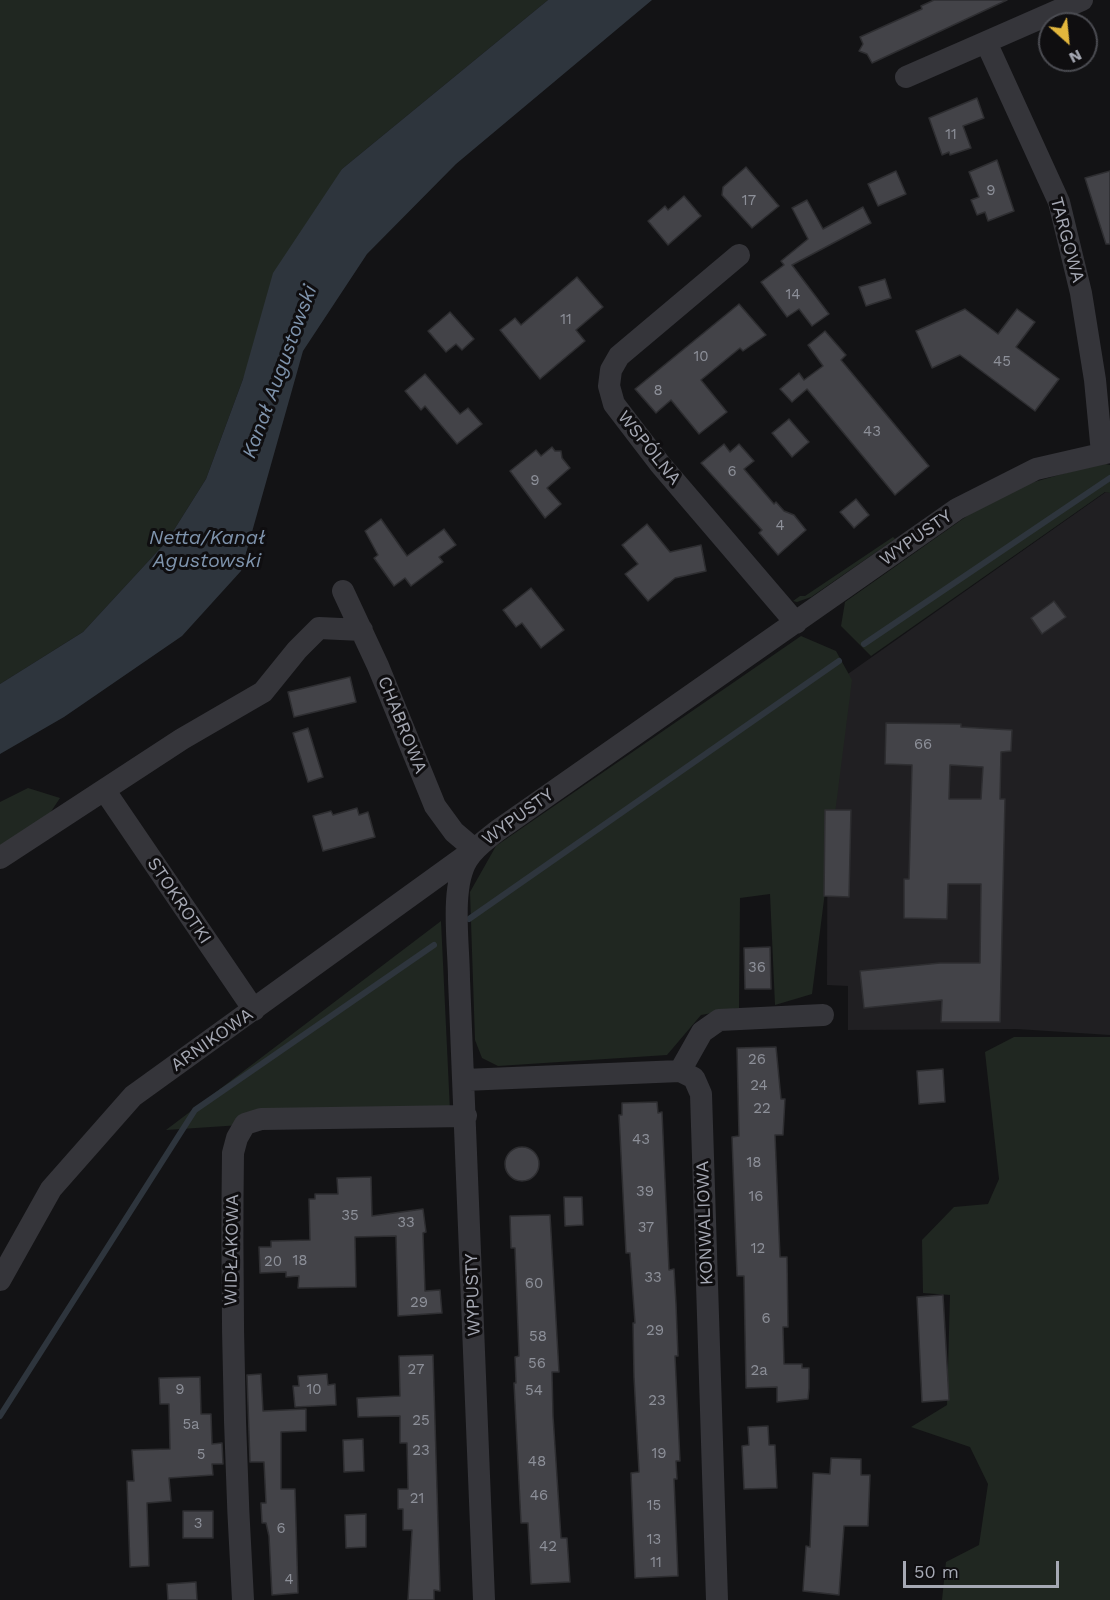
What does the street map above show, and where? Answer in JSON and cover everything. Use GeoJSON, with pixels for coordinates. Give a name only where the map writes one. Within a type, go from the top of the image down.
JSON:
{"type":"FeatureCollection","features":[{"type":"Feature","properties":{"kind":"street"},"geometry":{"type":"LineString","coordinates":[[906,77],[1082,0]]}},
{"type":"Feature","properties":{"kind":"street","name":"TARGOWA"},"geometry":{"type":"LineString","coordinates":[[986,42],[1059,202],[1081,293],[1106,452]]}},
{"type":"Feature","properties":{"kind":"street","name":"WSPÓLNA"},"geometry":{"type":"LineString","coordinates":[[739,255],[619,356],[611,370],[609,386],[614,404],[660,464],[796,623]]}},
{"type":"Feature","properties":{"kind":"street","name":"WYPUSTY"},"geometry":{"type":"LineString","coordinates":[[484,1600],[458,886],[466,862],[474,849],[957,509],[999,485],[1036,469],[1106,452]]}},
{"type":"Feature","properties":{"kind":"street","name":"CHABROWA"},"geometry":{"type":"LineString","coordinates":[[343,591],[362,630],[435,806],[454,832],[474,849]]}},
{"type":"Feature","properties":{"kind":"street"},"geometry":{"type":"LineString","coordinates":[[0,858],[182,739],[263,692],[297,650],[319,628],[362,630]]}},
{"type":"Feature","properties":{"kind":"street","name":"STOKROTKI"},"geometry":{"type":"LineString","coordinates":[[105,791],[254,1010]]}},
{"type":"Feature","properties":{"kind":"street","name":"ARNIKOWA"},"geometry":{"type":"LineString","coordinates":[[0,1280],[51,1189],[133,1096],[474,849]]}},
{"type":"Feature","properties":{"kind":"street"},"geometry":{"type":"LineString","coordinates":[[464,1080],[680,1071],[702,1032],[720,1020],[823,1015]]}},
{"type":"Feature","properties":{"kind":"street","name":"KONWALIOWA"},"geometry":{"type":"LineString","coordinates":[[680,1071],[694,1078],[701,1094],[717,1600]]}},
{"type":"Feature","properties":{"kind":"street","name":"WIDŁAKOWA"},"geometry":{"type":"LineString","coordinates":[[243,1600],[235,1469],[231,1303],[233,1153],[237,1138],[245,1125],[261,1119],[466,1116]]}},
{"type":"Feature","properties":{"kind":"shaded area"},"geometry":{"type":"Polygon","coordinates":[[[0,0],[548,0],[342,169],[243,379],[206,479],[167,541],[83,632],[0,684],[0,0]]]}},
{"type":"Feature","properties":{"kind":"shaded area"},"geometry":{"type":"Polygon","coordinates":[[[1101,463],[1110,465],[1110,493],[1105,492],[871,656],[841,626],[845,602],[984,504],[1020,486],[1101,463]]]}},
{"type":"Feature","properties":{"kind":"shaded area"},"geometry":{"type":"Polygon","coordinates":[[[1106,492],[1110,493],[1110,1035],[1017,1029],[848,1030],[848,986],[827,985],[828,688],[1106,492]]]}},
{"type":"Feature","properties":{"kind":"shaded area"},"geometry":{"type":"Polygon","coordinates":[[[893,537],[895,539],[811,597],[797,602],[793,601],[800,596],[805,596],[893,537]]]}},
{"type":"Feature","properties":{"kind":"shaded area"},"geometry":{"type":"Polygon","coordinates":[[[801,636],[836,651],[852,680],[812,994],[775,1005],[770,894],[740,898],[739,1008],[701,1015],[667,1055],[498,1066],[482,1058],[475,1040],[470,892],[496,846],[801,636]]]}},
{"type":"Feature","properties":{"kind":"shaded area"},"geometry":{"type":"Polygon","coordinates":[[[28,788],[60,798],[46,819],[0,847],[0,802],[28,788]]]}},
{"type":"Feature","properties":{"kind":"shaded area"},"geometry":{"type":"Polygon","coordinates":[[[441,921],[450,1111],[166,1130],[441,921]]]}},
{"type":"Feature","properties":{"kind":"shaded area"},"geometry":{"type":"Polygon","coordinates":[[[1014,1037],[1110,1037],[1110,1600],[942,1600],[946,1562],[979,1545],[988,1484],[970,1447],[911,1427],[947,1405],[950,1295],[923,1293],[922,1240],[954,1207],[988,1204],[999,1179],[985,1052],[1014,1037]]]}},
{"type":"Feature","properties":{"kind":"water","name":"Netta/Kanał Agustowski"},"geometry":{"type":"Polygon","coordinates":[[[548,0],[652,0],[456,164],[367,254],[303,351],[241,571],[182,636],[64,717],[0,754],[0,684],[83,632],[167,541],[206,479],[243,379],[273,273],[342,169],[548,0]]]}},
{"type":"Feature","properties":{"kind":"building"},"geometry":{"type":"Polygon","coordinates":[[[934,0],[1007,0],[872,63],[867,54],[859,51],[863,44],[860,37],[922,9],[921,6],[934,0]]]}},
{"type":"Feature","properties":{"kind":"building"},"geometry":{"type":"Polygon","coordinates":[[[977,98],[984,118],[963,126],[971,148],[950,155],[949,152],[942,155],[929,118],[977,98]]]}},
{"type":"Feature","properties":{"kind":"building"},"geometry":{"type":"Polygon","coordinates":[[[997,160],[1014,211],[988,221],[985,212],[977,215],[971,200],[979,197],[969,172],[997,160]]]}},
{"type":"Feature","properties":{"kind":"building"},"geometry":{"type":"Polygon","coordinates":[[[746,167],[779,206],[752,228],[722,195],[723,187],[746,167]]]}},
{"type":"Feature","properties":{"kind":"building"},"geometry":{"type":"Polygon","coordinates":[[[896,171],[906,194],[878,206],[868,184],[896,171]]]}},
{"type":"Feature","properties":{"kind":"building"},"geometry":{"type":"Polygon","coordinates":[[[1110,171],[1110,244],[1106,244],[1085,178],[1110,171]]]}},
{"type":"Feature","properties":{"kind":"building"},"geometry":{"type":"Polygon","coordinates":[[[684,196],[701,216],[668,245],[648,221],[665,206],[668,210],[684,196]]]}},
{"type":"Feature","properties":{"kind":"building"},"geometry":{"type":"Polygon","coordinates":[[[807,200],[823,229],[863,207],[871,223],[792,265],[829,314],[812,326],[799,309],[787,317],[761,282],[784,265],[781,261],[808,239],[792,208],[807,200]]]}},
{"type":"Feature","properties":{"kind":"building"},"geometry":{"type":"Polygon","coordinates":[[[577,277],[603,307],[576,330],[585,341],[540,379],[500,330],[515,318],[521,325],[577,277]]]}},
{"type":"Feature","properties":{"kind":"building"},"geometry":{"type":"Polygon","coordinates":[[[885,279],[891,298],[866,306],[859,287],[885,279]]]}},
{"type":"Feature","properties":{"kind":"building"},"geometry":{"type":"Polygon","coordinates":[[[739,304],[766,335],[743,351],[740,348],[701,380],[727,412],[699,434],[671,400],[656,413],[635,389],[739,304]]]}},
{"type":"Feature","properties":{"kind":"building"},"geometry":{"type":"Polygon","coordinates":[[[965,309],[998,334],[1017,309],[1035,322],[1016,347],[1059,379],[1035,411],[960,355],[932,368],[916,331],[965,309]]]}},
{"type":"Feature","properties":{"kind":"building"},"geometry":{"type":"Polygon","coordinates":[[[450,312],[474,339],[462,350],[456,344],[446,352],[428,331],[450,312]]]}},
{"type":"Feature","properties":{"kind":"building"},"geometry":{"type":"Polygon","coordinates":[[[825,331],[846,355],[841,360],[929,466],[895,495],[807,389],[792,402],[780,389],[799,373],[804,380],[823,366],[808,345],[825,331]]]}},
{"type":"Feature","properties":{"kind":"building"},"geometry":{"type":"Polygon","coordinates":[[[425,374],[460,414],[468,408],[482,424],[457,444],[425,406],[421,410],[405,391],[425,374]]]}},
{"type":"Feature","properties":{"kind":"building"},"geometry":{"type":"Polygon","coordinates":[[[789,419],[809,442],[792,457],[772,433],[789,419]]]}},
{"type":"Feature","properties":{"kind":"building"},"geometry":{"type":"Polygon","coordinates":[[[724,444],[730,452],[739,444],[754,461],[744,469],[774,504],[776,502],[784,511],[794,515],[806,530],[778,555],[759,533],[762,530],[701,463],[724,444]]]}},
{"type":"Feature","properties":{"kind":"building"},"geometry":{"type":"Polygon","coordinates":[[[552,447],[555,451],[561,451],[562,458],[570,468],[547,488],[561,504],[545,518],[510,471],[536,450],[541,456],[552,447]]]}},
{"type":"Feature","properties":{"kind":"building"},"geometry":{"type":"Polygon","coordinates":[[[856,499],[869,515],[854,528],[840,512],[856,499]]]}},
{"type":"Feature","properties":{"kind":"building"},"geometry":{"type":"Polygon","coordinates":[[[381,519],[407,556],[444,529],[456,545],[439,557],[443,562],[411,586],[405,578],[394,586],[374,558],[378,555],[365,531],[381,519]]]}},
{"type":"Feature","properties":{"kind":"building"},"geometry":{"type":"Polygon","coordinates":[[[647,524],[670,552],[701,545],[706,571],[675,578],[648,601],[625,574],[638,564],[622,545],[647,524]]]}},
{"type":"Feature","properties":{"kind":"building"},"geometry":{"type":"Polygon","coordinates":[[[531,588],[564,630],[541,648],[522,623],[516,627],[503,610],[531,588]]]}},
{"type":"Feature","properties":{"kind":"building"},"geometry":{"type":"Polygon","coordinates":[[[1054,601],[1066,617],[1042,634],[1031,618],[1054,601]]]}},
{"type":"Feature","properties":{"kind":"building"},"geometry":{"type":"Polygon","coordinates":[[[350,677],[356,702],[294,717],[288,692],[350,677]]]}},
{"type":"Feature","properties":{"kind":"building"},"geometry":{"type":"Polygon","coordinates":[[[886,723],[961,724],[961,727],[1012,730],[1011,751],[1001,752],[1000,799],[1005,799],[1000,1022],[941,1022],[942,1000],[864,1008],[860,971],[940,963],[980,963],[981,884],[948,884],[947,919],[904,918],[904,879],[909,879],[912,765],[885,764],[886,723]],[[950,765],[949,799],[981,799],[983,767],[950,765]]]}},
{"type":"Feature","properties":{"kind":"building"},"geometry":{"type":"Polygon","coordinates":[[[308,728],[323,777],[308,782],[293,733],[308,728]]]}},
{"type":"Feature","properties":{"kind":"building"},"geometry":{"type":"Polygon","coordinates":[[[357,808],[359,815],[368,812],[375,837],[323,851],[313,816],[331,811],[333,815],[357,808]]]}},
{"type":"Feature","properties":{"kind":"building"},"geometry":{"type":"Polygon","coordinates":[[[825,810],[851,810],[849,897],[824,896],[825,810]]]}},
{"type":"Feature","properties":{"kind":"building"},"geometry":{"type":"Polygon","coordinates":[[[770,947],[771,989],[745,989],[744,948],[770,947]]]}},
{"type":"Feature","properties":{"kind":"building"},"geometry":{"type":"Polygon","coordinates":[[[776,1047],[781,1099],[785,1099],[783,1135],[775,1135],[780,1257],[787,1257],[788,1327],[783,1327],[784,1364],[802,1364],[802,1368],[809,1368],[808,1399],[777,1402],[777,1387],[746,1388],[744,1276],[737,1276],[732,1137],[739,1136],[737,1048],[776,1047]]]}},
{"type":"Feature","properties":{"kind":"building"},"geometry":{"type":"Polygon","coordinates":[[[943,1069],[945,1102],[919,1104],[917,1071],[943,1069]]]}},
{"type":"Feature","properties":{"kind":"building"},"geometry":{"type":"Polygon","coordinates":[[[657,1102],[658,1113],[662,1112],[669,1270],[674,1269],[676,1304],[678,1356],[675,1356],[680,1461],[676,1461],[677,1479],[674,1479],[678,1576],[635,1578],[631,1473],[639,1472],[634,1377],[633,1323],[635,1323],[630,1253],[626,1253],[619,1115],[622,1115],[622,1103],[657,1102]]]}},
{"type":"Feature","properties":{"kind":"building"},"geometry":{"type":"Polygon","coordinates":[[[522,1147],[534,1152],[539,1164],[534,1176],[522,1181],[510,1176],[505,1164],[510,1152],[522,1147]]]}},
{"type":"Feature","properties":{"kind":"building"},"geometry":{"type":"Polygon","coordinates":[[[371,1177],[372,1216],[423,1209],[426,1232],[423,1233],[425,1291],[440,1290],[442,1313],[398,1316],[396,1236],[355,1237],[356,1287],[298,1288],[299,1276],[286,1277],[286,1272],[260,1273],[259,1247],[271,1247],[271,1241],[310,1240],[309,1199],[315,1199],[315,1194],[338,1194],[337,1178],[371,1177]]]}},
{"type":"Feature","properties":{"kind":"building"},"geometry":{"type":"Polygon","coordinates":[[[564,1197],[582,1197],[583,1225],[565,1226],[564,1197]]]}},
{"type":"Feature","properties":{"kind":"building"},"geometry":{"type":"Polygon","coordinates":[[[550,1215],[559,1372],[552,1372],[553,1416],[561,1538],[567,1538],[570,1582],[531,1584],[528,1523],[521,1523],[514,1383],[516,1383],[515,1357],[519,1356],[515,1248],[511,1248],[510,1216],[550,1215]]]}},
{"type":"Feature","properties":{"kind":"building"},"geometry":{"type":"Polygon","coordinates":[[[943,1295],[949,1400],[922,1402],[917,1297],[943,1295]]]}},
{"type":"Feature","properties":{"kind":"building"},"geometry":{"type":"Polygon","coordinates":[[[433,1355],[440,1591],[434,1590],[434,1600],[408,1600],[412,1530],[403,1530],[403,1509],[398,1509],[398,1489],[408,1489],[407,1443],[400,1443],[400,1416],[358,1417],[357,1398],[400,1396],[399,1356],[433,1355]]]}},
{"type":"Feature","properties":{"kind":"building"},"geometry":{"type":"Polygon","coordinates":[[[261,1374],[263,1411],[306,1409],[306,1431],[281,1432],[281,1489],[295,1489],[298,1593],[272,1595],[269,1536],[266,1523],[262,1523],[261,1503],[266,1503],[264,1462],[250,1462],[247,1375],[261,1374]]]}},
{"type":"Feature","properties":{"kind":"building"},"geometry":{"type":"Polygon","coordinates":[[[327,1374],[328,1385],[335,1384],[336,1405],[295,1407],[293,1386],[299,1386],[298,1376],[327,1374]]]}},
{"type":"Feature","properties":{"kind":"building"},"geometry":{"type":"Polygon","coordinates":[[[200,1377],[201,1414],[211,1414],[212,1444],[222,1443],[223,1464],[212,1464],[213,1475],[169,1478],[171,1501],[147,1503],[149,1566],[130,1567],[127,1481],[134,1481],[132,1450],[170,1449],[169,1404],[160,1404],[159,1378],[200,1377]]]}},
{"type":"Feature","properties":{"kind":"building"},"geometry":{"type":"Polygon","coordinates":[[[768,1426],[769,1445],[775,1445],[777,1488],[744,1489],[742,1446],[749,1445],[748,1427],[768,1426]]]}},
{"type":"Feature","properties":{"kind":"building"},"geometry":{"type":"Polygon","coordinates":[[[363,1439],[364,1471],[344,1472],[343,1440],[363,1439]]]}},
{"type":"Feature","properties":{"kind":"building"},"geometry":{"type":"Polygon","coordinates":[[[831,1458],[861,1459],[861,1475],[870,1475],[868,1526],[844,1526],[839,1595],[803,1591],[806,1546],[810,1547],[813,1473],[830,1474],[831,1458]]]}},
{"type":"Feature","properties":{"kind":"building"},"geometry":{"type":"Polygon","coordinates":[[[183,1511],[213,1511],[213,1538],[183,1538],[183,1511]]]}},
{"type":"Feature","properties":{"kind":"building"},"geometry":{"type":"Polygon","coordinates":[[[366,1514],[366,1547],[346,1548],[345,1515],[366,1514]]]}},
{"type":"Feature","properties":{"kind":"building"},"geometry":{"type":"Polygon","coordinates":[[[196,1582],[197,1600],[168,1600],[167,1584],[196,1582]]]}},
{"type":"Feature","properties":{"kind":"waterway"},"geometry":{"type":"LineString","coordinates":[[864,644],[1110,478]]}},
{"type":"Feature","properties":{"kind":"waterway"},"geometry":{"type":"LineString","coordinates":[[469,919],[839,661]]}},
{"type":"Feature","properties":{"kind":"waterway"},"geometry":{"type":"LineString","coordinates":[[0,1416],[195,1110],[434,945]]}},
{"type":"Feature","properties":{"kind":"water label","name":"Kanał Augustowski"},"geometry":{"type":"Point","coordinates":[280,372]}}]}
